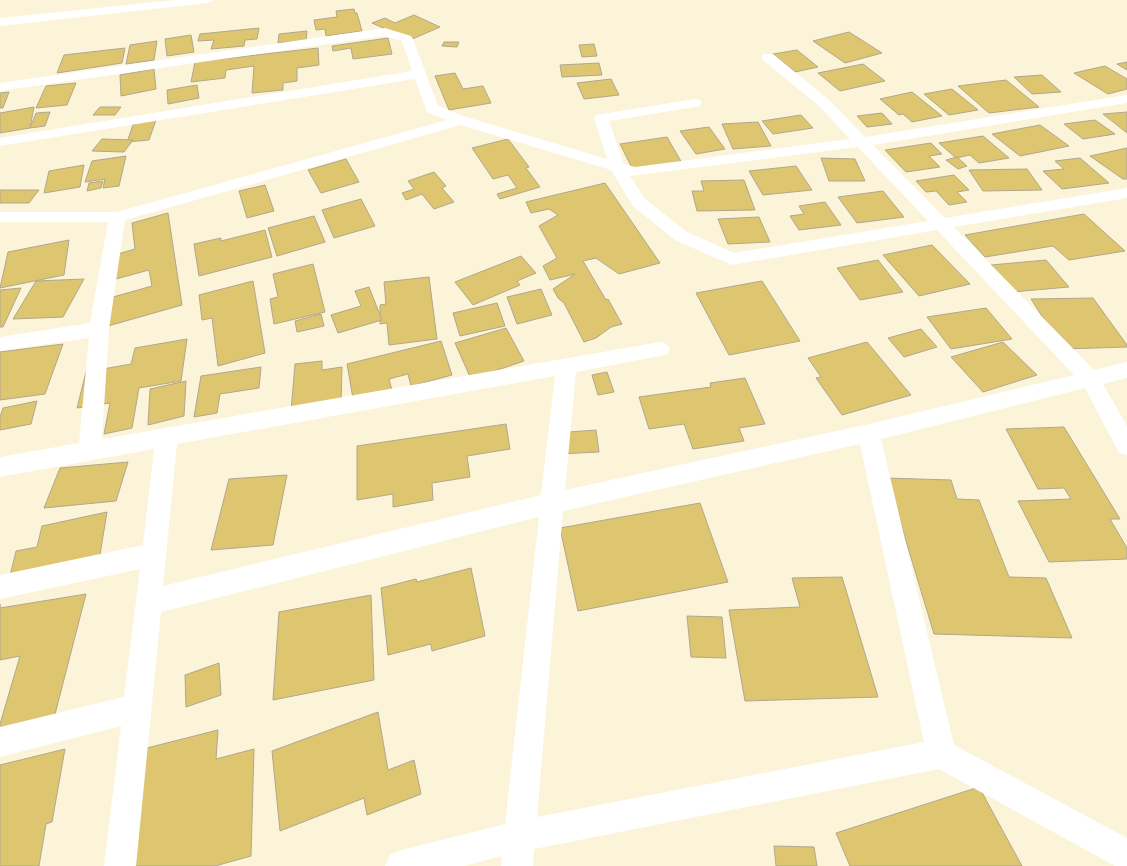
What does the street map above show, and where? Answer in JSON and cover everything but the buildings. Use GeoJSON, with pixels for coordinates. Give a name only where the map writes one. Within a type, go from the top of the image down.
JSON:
{"type":"FeatureCollection","features":[{"type":"Feature","properties":{"kind":"street"},"geometry":{"type":"LineString","coordinates":[[0,22],[208,0]]}},
{"type":"Feature","properties":{"kind":"street"},"geometry":{"type":"LineString","coordinates":[[0,87],[385,32],[407,39],[432,109]]}},
{"type":"Feature","properties":{"kind":"street"},"geometry":{"type":"LineString","coordinates":[[768,57],[824,103],[1090,379],[1127,446]]}},
{"type":"Feature","properties":{"kind":"street"},"geometry":{"type":"LineString","coordinates":[[0,142],[420,74]]}},
{"type":"Feature","properties":{"kind":"street"},"geometry":{"type":"LineString","coordinates":[[432,109],[461,120],[634,172],[862,142],[1127,99]]}},
{"type":"Feature","properties":{"kind":"street"},"geometry":{"type":"LineString","coordinates":[[695,103],[601,118],[617,167],[639,202],[681,236],[732,259],[1127,193]]}},
{"type":"Feature","properties":{"kind":"street"},"geometry":{"type":"LineString","coordinates":[[366,147],[432,109]]}},
{"type":"Feature","properties":{"kind":"street"},"geometry":{"type":"LineString","coordinates":[[0,217],[117,217],[461,120]]}},
{"type":"Feature","properties":{"kind":"street"},"geometry":{"type":"LineString","coordinates":[[90,449],[99,329],[117,217]]}},
{"type":"Feature","properties":{"kind":"street"},"geometry":{"type":"LineString","coordinates":[[0,344],[99,329]]}},
{"type":"Feature","properties":{"kind":"street"},"geometry":{"type":"LineString","coordinates":[[0,466],[660,349]]}},
{"type":"Feature","properties":{"kind":"street"},"geometry":{"type":"LineString","coordinates":[[517,866],[566,366]]}},
{"type":"Feature","properties":{"kind":"street"},"geometry":{"type":"LineString","coordinates":[[149,602],[553,503],[869,433],[1127,370]]}},
{"type":"Feature","properties":{"kind":"street"},"geometry":{"type":"LineString","coordinates":[[869,433],[941,754]]}},
{"type":"Feature","properties":{"kind":"street"},"geometry":{"type":"LineString","coordinates":[[120,866],[167,436]]}},
{"type":"Feature","properties":{"kind":"street"},"geometry":{"type":"LineString","coordinates":[[0,587],[154,554]]}},
{"type":"Feature","properties":{"kind":"street"},"geometry":{"type":"LineString","coordinates":[[0,742],[137,708]]}},
{"type":"Feature","properties":{"kind":"street"},"geometry":{"type":"LineString","coordinates":[[401,866],[519,836],[941,754],[1127,855]]}}]}
